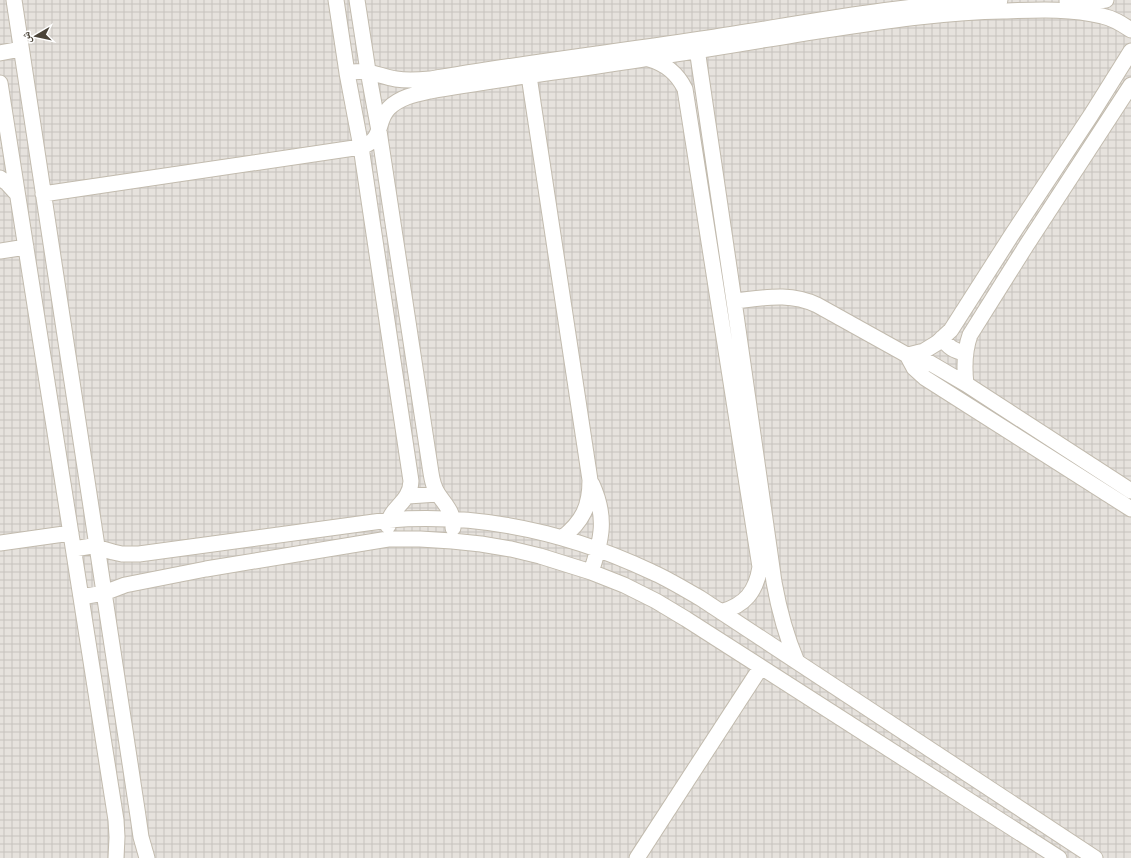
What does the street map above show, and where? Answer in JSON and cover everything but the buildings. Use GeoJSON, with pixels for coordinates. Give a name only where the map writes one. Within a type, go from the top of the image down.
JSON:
{"type":"FeatureCollection","features":[{"type":"Feature","properties":{"kind":"street"},"geometry":{"type":"LineString","coordinates":[[14,0],[141,837],[147,858]]}},
{"type":"Feature","properties":{"kind":"street"},"geometry":{"type":"LineString","coordinates":[[336,0],[347,73],[361,147],[411,481],[408,496],[389,520],[388,539]]}},
{"type":"Feature","properties":{"kind":"street"},"geometry":{"type":"LineString","coordinates":[[357,0],[379,131],[432,479],[438,494],[447,506],[453,519],[452,541]]}},
{"type":"Feature","properties":{"kind":"street"},"geometry":{"type":"LineString","coordinates":[[43,194],[361,147],[372,142],[376,137],[384,115],[389,108],[403,99],[443,83],[593,54],[696,45],[856,20],[920,5],[1000,0]]}},
{"type":"Feature","properties":{"kind":"street"},"geometry":{"type":"LineString","coordinates":[[1040,0],[1085,3],[1107,0],[1106,12],[1104,16]]}},
{"type":"Feature","properties":{"kind":"street"},"geometry":{"type":"LineString","coordinates":[[856,20],[987,11],[1073,10],[1104,16],[1118,21],[1131,30]]}},
{"type":"Feature","properties":{"kind":"street"},"geometry":{"type":"LineString","coordinates":[[347,73],[354,71],[368,72],[398,79],[443,83],[529,76],[648,59],[696,45]]}},
{"type":"Feature","properties":{"kind":"street"},"geometry":{"type":"LineString","coordinates":[[696,45],[734,301],[736,370]]}},
{"type":"Feature","properties":{"kind":"street"},"geometry":{"type":"LineString","coordinates":[[0,52],[21,49]]}},
{"type":"Feature","properties":{"kind":"street"},"geometry":{"type":"LineString","coordinates":[[907,355],[924,351],[937,343],[951,330],[1131,51]]}},
{"type":"Feature","properties":{"kind":"street"},"geometry":{"type":"LineString","coordinates":[[648,59],[657,61],[670,69],[680,80],[685,89],[736,370],[763,546],[774,582],[780,615],[797,662]]}},
{"type":"Feature","properties":{"kind":"street"},"geometry":{"type":"LineString","coordinates":[[529,76],[590,480],[590,493],[587,506],[573,529],[562,538]]}},
{"type":"Feature","properties":{"kind":"street"},"geometry":{"type":"LineString","coordinates":[[398,79],[398,90],[403,99]]}},
{"type":"Feature","properties":{"kind":"street"},"geometry":{"type":"LineString","coordinates":[[0,83],[3,124],[26,247],[116,820],[116,858]]}},
{"type":"Feature","properties":{"kind":"street"},"geometry":{"type":"LineString","coordinates":[[966,384],[964,368],[965,353],[970,336],[1026,246],[1131,85]]}},
{"type":"Feature","properties":{"kind":"street"},"geometry":{"type":"LineString","coordinates":[[1091,115],[1105,125]]}},
{"type":"Feature","properties":{"kind":"street"},"geometry":{"type":"LineString","coordinates":[[0,178],[17,194]]}},
{"type":"Feature","properties":{"kind":"street"},"geometry":{"type":"LineString","coordinates":[[1050,178],[1064,187]]}},
{"type":"Feature","properties":{"kind":"street"},"geometry":{"type":"LineString","coordinates":[[1011,236],[1026,246]]}},
{"type":"Feature","properties":{"kind":"street"},"geometry":{"type":"LineString","coordinates":[[0,251],[26,247]]}},
{"type":"Feature","properties":{"kind":"street"},"geometry":{"type":"LineString","coordinates":[[734,301],[787,297],[808,301],[907,355],[920,357],[966,384],[1131,491]]}},
{"type":"Feature","properties":{"kind":"street"},"geometry":{"type":"LineString","coordinates":[[36,309],[60,305]]}},
{"type":"Feature","properties":{"kind":"street"},"geometry":{"type":"LineString","coordinates":[[942,338],[946,344],[958,352],[965,353]]}},
{"type":"Feature","properties":{"kind":"street"},"geometry":{"type":"LineString","coordinates":[[907,355],[914,368],[925,378],[1131,509]]}},
{"type":"Feature","properties":{"kind":"street"},"geometry":{"type":"LineString","coordinates":[[393,363],[413,360]]}},
{"type":"Feature","properties":{"kind":"street"},"geometry":{"type":"LineString","coordinates":[[406,446],[426,444]]}},
{"type":"Feature","properties":{"kind":"street"},"geometry":{"type":"LineString","coordinates":[[59,455],[82,452]]}},
{"type":"Feature","properties":{"kind":"street"},"geometry":{"type":"LineString","coordinates":[[590,480],[600,506],[602,521],[598,549],[591,572]]}},
{"type":"Feature","properties":{"kind":"street"},"geometry":{"type":"LineString","coordinates":[[408,496],[438,494]]}},
{"type":"Feature","properties":{"kind":"street"},"geometry":{"type":"LineString","coordinates":[[74,549],[92,546],[113,552],[139,554],[279,534],[412,518],[453,519],[492,523],[546,533],[598,549],[652,572],[700,598],[1094,858]]}},
{"type":"Feature","properties":{"kind":"street"},"geometry":{"type":"LineString","coordinates":[[0,543],[71,533]]}},
{"type":"Feature","properties":{"kind":"street"},"geometry":{"type":"LineString","coordinates":[[540,556],[546,533]]}},
{"type":"Feature","properties":{"kind":"street"},"geometry":{"type":"LineString","coordinates":[[279,534],[282,556]]}},
{"type":"Feature","properties":{"kind":"street"},"geometry":{"type":"LineString","coordinates":[[81,597],[104,593],[125,585],[206,569],[388,539],[420,539],[481,544],[540,556],[591,572],[656,601],[1060,858],[1071,843]]}},
{"type":"Feature","properties":{"kind":"street"},"geometry":{"type":"LineString","coordinates":[[203,545],[206,569]]}},
{"type":"Feature","properties":{"kind":"street"},"geometry":{"type":"LineString","coordinates":[[721,612],[740,604],[755,588],[763,546]]}},
{"type":"Feature","properties":{"kind":"street"},"geometry":{"type":"LineString","coordinates":[[686,619],[700,598]]}},
{"type":"Feature","properties":{"kind":"street"},"geometry":{"type":"LineString","coordinates":[[637,858],[761,667]]}},
{"type":"Feature","properties":{"kind":"street"},"geometry":{"type":"LineString","coordinates":[[878,742],[891,723]]}},
{"type":"Feature","properties":{"kind":"street"},"geometry":{"type":"LineString","coordinates":[[940,782],[952,764]]}},
{"type":"Feature","properties":{"kind":"street"},"geometry":{"type":"LineString","coordinates":[[116,820],[138,816]]}},
{"type":"Feature","properties":{"kind":"shaded area"},"geometry":{"type":"Polygon","coordinates":[[[0,0],[1131,0],[1131,858],[0,858],[0,0]]]}}]}
